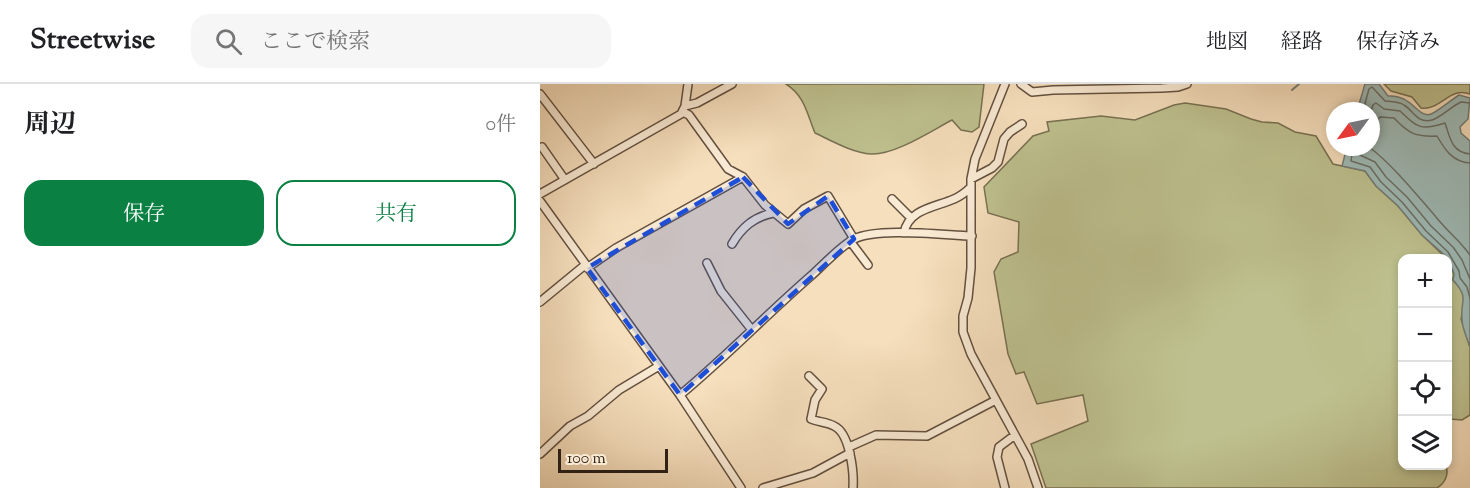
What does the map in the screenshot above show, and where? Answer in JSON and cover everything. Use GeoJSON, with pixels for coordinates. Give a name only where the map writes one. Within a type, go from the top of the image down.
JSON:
{"type":"FeatureCollection","features":[{"type":"Feature","properties":{"kind":"street"},"geometry":{"type":"LineString","coordinates":[[688,84],[684,109],[728,169],[743,177],[773,213],[788,224],[804,209],[828,196],[868,265]]}},
{"type":"Feature","properties":{"kind":"street"},"geometry":{"type":"LineString","coordinates":[[540,194],[684,109],[732,84]]}},
{"type":"Feature","properties":{"kind":"street"},"geometry":{"type":"LineString","coordinates":[[1005,84],[975,159],[971,179],[971,268],[968,298],[963,316],[963,332],[971,354],[1028,459],[1038,488]]}},
{"type":"Feature","properties":{"kind":"street"},"geometry":{"type":"LineString","coordinates":[[1021,84],[1032,92],[1162,88],[1187,84]]}},
{"type":"Feature","properties":{"kind":"street"},"geometry":{"type":"LineString","coordinates":[[540,94],[594,164]]}},
{"type":"Feature","properties":{"kind":"street"},"geometry":{"type":"LineString","coordinates":[[971,179],[992,168],[998,162],[1004,139],[1022,124]]}},
{"type":"Feature","properties":{"kind":"street"},"geometry":{"type":"LineString","coordinates":[[542,147],[565,180]]}},
{"type":"Feature","properties":{"kind":"street"},"geometry":{"type":"LineString","coordinates":[[540,302],[586,266],[743,177]]}},
{"type":"Feature","properties":{"kind":"street"},"geometry":{"type":"LineString","coordinates":[[904,232],[911,218],[925,208],[938,206],[954,199],[971,187]]}},
{"type":"Feature","properties":{"kind":"street"},"geometry":{"type":"LineString","coordinates":[[892,199],[911,218]]}},
{"type":"Feature","properties":{"kind":"street"},"geometry":{"type":"LineString","coordinates":[[540,201],[680,395],[741,488]]}},
{"type":"Feature","properties":{"kind":"street"},"geometry":{"type":"LineString","coordinates":[[732,244],[741,229],[760,216],[773,213]]}},
{"type":"Feature","properties":{"kind":"street"},"geometry":{"type":"LineString","coordinates":[[680,395],[712,369],[852,240],[881,233],[904,232],[972,236]]}},
{"type":"Feature","properties":{"kind":"street"},"geometry":{"type":"LineString","coordinates":[[707,263],[721,291],[752,330]]}},
{"type":"Feature","properties":{"kind":"street"},"geometry":{"type":"LineString","coordinates":[[540,453],[570,426],[588,416],[619,390],[659,366]]}},
{"type":"Feature","properties":{"kind":"street"},"geometry":{"type":"LineString","coordinates":[[808,376],[822,389],[815,400],[811,419],[836,426],[840,431],[849,450],[853,488]]}},
{"type":"Feature","properties":{"kind":"street"},"geometry":{"type":"LineString","coordinates":[[763,488],[813,473],[876,435],[927,436],[996,400]]}},
{"type":"Feature","properties":{"kind":"street"},"geometry":{"type":"LineString","coordinates":[[1005,488],[997,457],[999,447],[1015,435]]}},
{"type":"Feature","properties":{"kind":"highlighted area"},"geometry":{"type":"Polygon","coordinates":[[[743,177],[788,224],[828,196],[854,239],[680,395],[587,268],[743,177]]]}},
{"type":"Feature","properties":{"kind":"green space"},"geometry":{"type":"Polygon","coordinates":[[[786,84],[984,84],[979,127],[972,132],[961,130],[952,120],[902,147],[871,154],[850,149],[815,133],[801,100],[786,84]]]}},
{"type":"Feature","properties":{"kind":"green space"},"geometry":{"type":"Polygon","coordinates":[[[1384,84],[1470,84],[1470,94],[1457,93],[1434,106],[1421,108],[1412,97],[1391,91],[1384,84]]]}},
{"type":"Feature","properties":{"kind":"green space"},"geometry":{"type":"Polygon","coordinates":[[[1185,103],[1226,109],[1251,119],[1278,123],[1295,132],[1316,136],[1326,156],[1333,164],[1365,171],[1376,186],[1398,206],[1422,235],[1442,254],[1398,254],[1398,470],[1447,470],[1446,478],[1437,488],[1046,488],[1031,444],[1088,421],[1083,395],[1037,404],[1024,372],[1016,374],[1008,354],[994,272],[1001,259],[1018,252],[1019,222],[988,213],[984,187],[1033,136],[1049,131],[1047,122],[1101,116],[1135,120],[1185,103]]]}},
{"type":"Feature","properties":{"kind":"green space"},"geometry":{"type":"Polygon","coordinates":[[[1452,269],[1453,280],[1461,289],[1465,300],[1461,319],[1470,347],[1470,415],[1462,420],[1452,419],[1452,269]]]}},
{"type":"Feature","properties":{"kind":"water"},"geometry":{"type":"Polygon","coordinates":[[[1365,84],[1379,84],[1388,96],[1396,96],[1409,102],[1426,115],[1434,113],[1459,95],[1470,98],[1468,119],[1460,127],[1461,133],[1470,141],[1470,347],[1462,322],[1463,295],[1453,280],[1452,254],[1443,254],[1422,235],[1365,171],[1342,166],[1345,156],[1380,156],[1380,102],[1360,102],[1365,84]]]}},
{"type":"Feature","properties":{"kind":"waterway"},"geometry":{"type":"LineString","coordinates":[[1292,90],[1299,84]]}}]}
